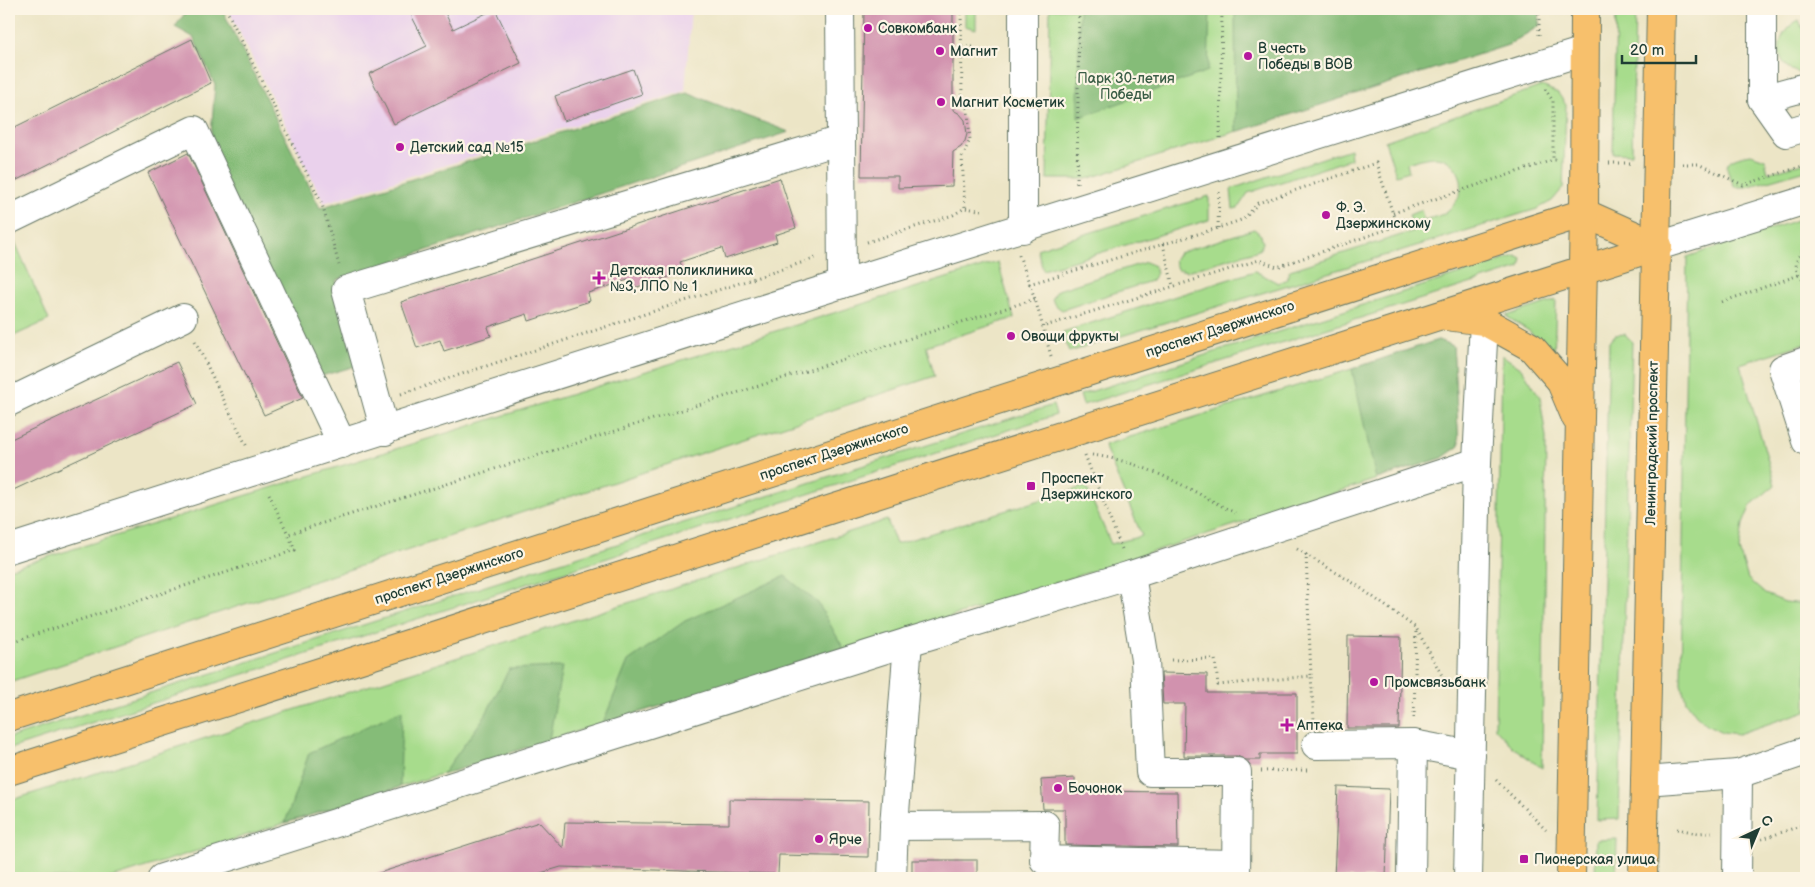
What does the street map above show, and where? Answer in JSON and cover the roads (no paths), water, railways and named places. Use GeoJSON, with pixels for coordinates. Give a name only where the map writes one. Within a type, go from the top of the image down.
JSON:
{"type":"FeatureCollection","features":[{"type":"Feature","properties":{"kind":"main road"},"geometry":{"type":"LineString","coordinates":[[1570,878],[1584,269],[1584,51],[1586,9]]}},
{"type":"Feature","properties":{"kind":"main road","name":"Ленинградский проспект"},"geometry":{"type":"LineString","coordinates":[[1643,878],[1662,9]]}},
{"type":"Feature","properties":{"kind":"main road"},"geometry":{"type":"LineString","coordinates":[[1584,213],[1658,246]]}},
{"type":"Feature","properties":{"kind":"main road","name":"проспект Дзержинского"},"geometry":{"type":"LineString","coordinates":[[9,717],[1584,213]]}},
{"type":"Feature","properties":{"kind":"main road"},"geometry":{"type":"LineString","coordinates":[[9,771],[1658,246]]}},
{"type":"Feature","properties":{"kind":"main road"},"geometry":{"type":"LineString","coordinates":[[1438,315],[1484,321],[1531,347],[1560,380],[1579,424]]}},
{"type":"Feature","properties":{"kind":"street"},"geometry":{"type":"LineString","coordinates":[[840,9],[842,284]]}},
{"type":"Feature","properties":{"kind":"street"},"geometry":{"type":"LineString","coordinates":[[1017,230],[1023,9]]}},
{"type":"Feature","properties":{"kind":"street"},"geometry":{"type":"LineString","coordinates":[[1762,9],[1762,99],[1786,133],[1806,127]]}},
{"type":"Feature","properties":{"kind":"street"},"geometry":{"type":"LineString","coordinates":[[9,549],[842,284],[1220,167],[1584,51]]}},
{"type":"Feature","properties":{"kind":"street"},"geometry":{"type":"LineString","coordinates":[[1762,99],[1806,87]]}},
{"type":"Feature","properties":{"kind":"street"},"geometry":{"type":"LineString","coordinates":[[9,220],[194,130],[342,444]]}},
{"type":"Feature","properties":{"kind":"street"},"geometry":{"type":"LineString","coordinates":[[385,430],[346,290],[841,140]]}},
{"type":"Feature","properties":{"kind":"street"},"geometry":{"type":"LineString","coordinates":[[1658,246],[1806,200]]}},
{"type":"Feature","properties":{"kind":"street"},"geometry":{"type":"LineString","coordinates":[[9,402],[184,318]]}},
{"type":"Feature","properties":{"kind":"street"},"geometry":{"type":"LineString","coordinates":[[1468,878],[1477,462],[1484,321]]}},
{"type":"Feature","properties":{"kind":"street"},"geometry":{"type":"LineString","coordinates":[[1806,361],[1782,369],[1806,441]]}},
{"type":"Feature","properties":{"kind":"street"},"geometry":{"type":"LineString","coordinates":[[162,878],[908,642],[1131,575],[1477,462]]}},
{"type":"Feature","properties":{"kind":"street"},"geometry":{"type":"LineString","coordinates":[[894,826],[1045,825],[1044,860],[1236,871],[1237,772],[1150,772],[1145,660],[1131,575]]}},
{"type":"Feature","properties":{"kind":"street"},"geometry":{"type":"LineString","coordinates":[[892,878],[894,826],[908,642]]}},
{"type":"Feature","properties":{"kind":"street"},"geometry":{"type":"LineString","coordinates":[[1316,745],[1413,744],[1471,755]]}},
{"type":"Feature","properties":{"kind":"street"},"geometry":{"type":"LineString","coordinates":[[1411,878],[1413,744]]}},
{"type":"Feature","properties":{"kind":"street"},"geometry":{"type":"LineString","coordinates":[[1645,781],[1738,774],[1806,751]]}},
{"type":"Feature","properties":{"kind":"street"},"geometry":{"type":"LineString","coordinates":[[1737,878],[1738,774]]}},
{"type":"Feature","properties":{"kind":"place","name":"Совкомбанк"},"geometry":{"type":"Point","coordinates":[868,28]}},
{"type":"Feature","properties":{"kind":"place","name":"Магнит"},"geometry":{"type":"Point","coordinates":[940,51]}},
{"type":"Feature","properties":{"kind":"place","name":"В честь Победы в ВОВ"},"geometry":{"type":"Point","coordinates":[1248,56]}},
{"type":"Feature","properties":{"kind":"place","name":"Магнит Косметик"},"geometry":{"type":"Point","coordinates":[941,102]}},
{"type":"Feature","properties":{"kind":"place","name":"Детский сад №15"},"geometry":{"type":"Point","coordinates":[400,147]}},
{"type":"Feature","properties":{"kind":"place","name":"Ф. Э. Дзержинскому"},"geometry":{"type":"Point","coordinates":[1326,215]}},
{"type":"Feature","properties":{"kind":"place","name":"Детская поликлиника №3, ЛПО № 1"},"geometry":{"type":"Point","coordinates":[599,278]}},
{"type":"Feature","properties":{"kind":"place","name":"Овощи фрукты"},"geometry":{"type":"Point","coordinates":[1011,336]}},
{"type":"Feature","properties":{"kind":"place","name":"Проспект Дзержинского"},"geometry":{"type":"Point","coordinates":[1031,486]}},
{"type":"Feature","properties":{"kind":"place","name":"Промсвязьбанк"},"geometry":{"type":"Point","coordinates":[1374,682]}},
{"type":"Feature","properties":{"kind":"place","name":"Аптека"},"geometry":{"type":"Point","coordinates":[1287,725]}},
{"type":"Feature","properties":{"kind":"place","name":"Бочонок"},"geometry":{"type":"Point","coordinates":[1058,788]}},
{"type":"Feature","properties":{"kind":"place","name":"Ярче"},"geometry":{"type":"Point","coordinates":[819,839]}},
{"type":"Feature","properties":{"kind":"place","name":"Пионерская улица"},"geometry":{"type":"Point","coordinates":[1524,859]}},
{"type":"Feature","properties":{"kind":"park label","name":"Парк 30-летия Победы"},"geometry":{"type":"Point","coordinates":[1126,86]}}]}
